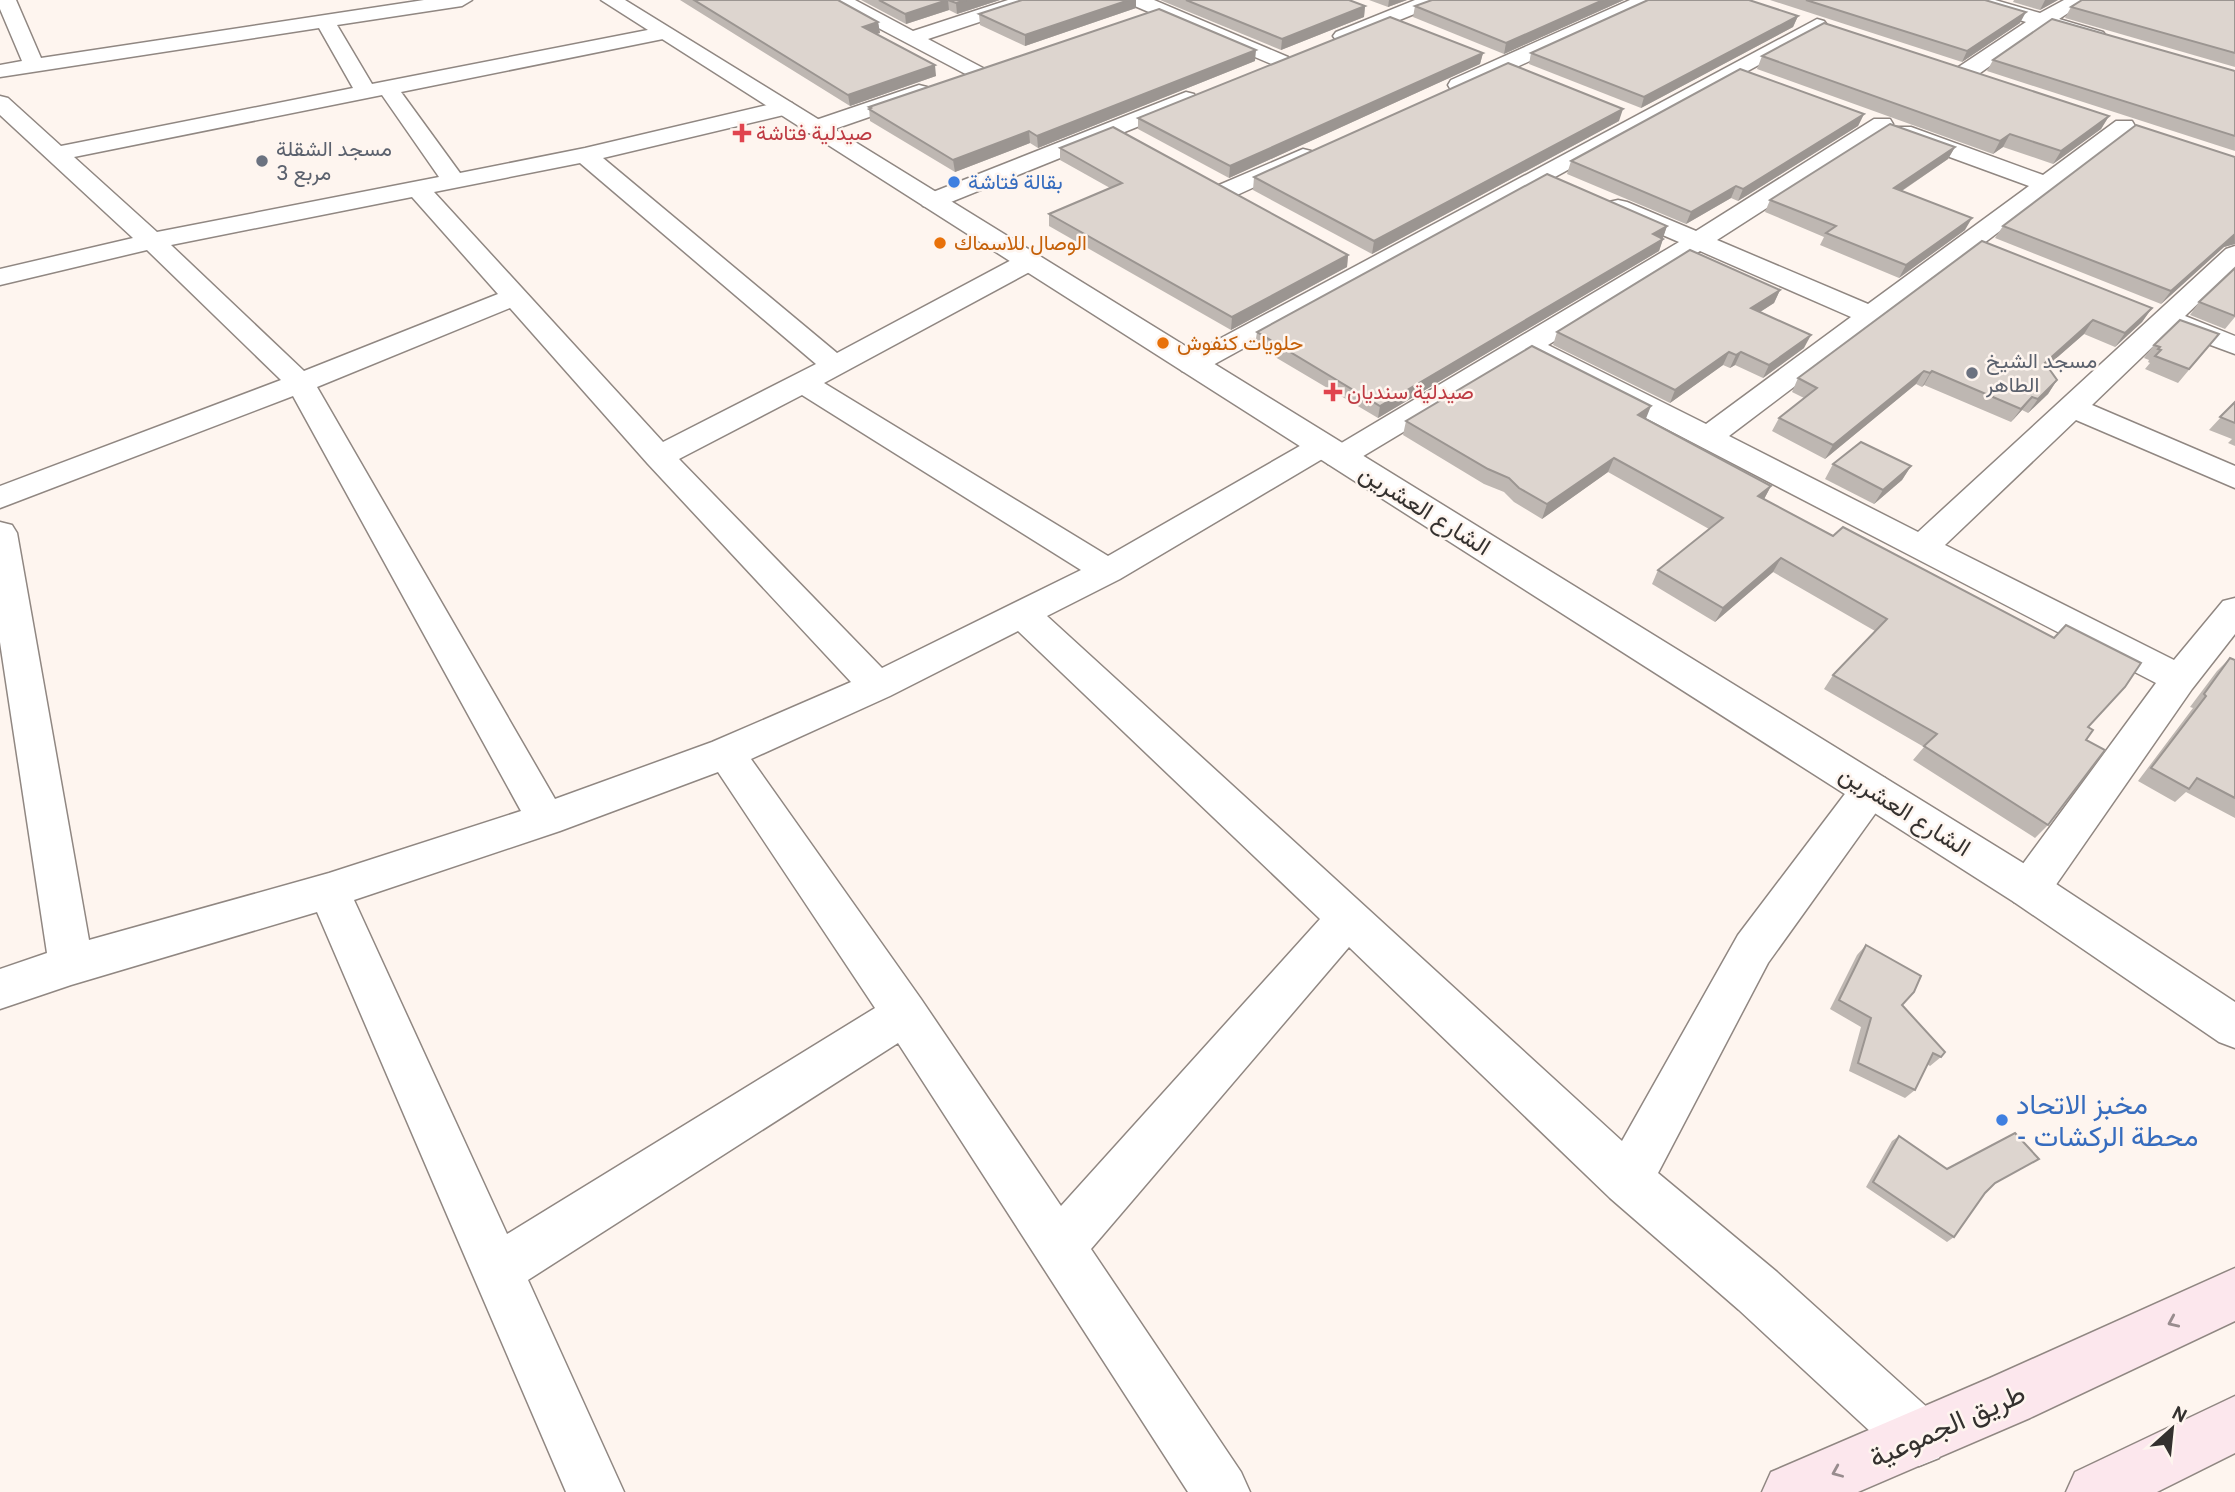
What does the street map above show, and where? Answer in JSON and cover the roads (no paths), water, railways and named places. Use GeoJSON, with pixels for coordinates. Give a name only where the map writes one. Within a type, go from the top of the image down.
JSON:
{"type":"FeatureCollection","features":[{"type":"Feature","properties":{"kind":"main road","name":"طريق الجموعية"},"geometry":{"type":"LineString","coordinates":[[1791,1492],[2010,1398],[2235,1294]]}},
{"type":"Feature","properties":{"kind":"main road"},"geometry":{"type":"LineString","coordinates":[[2095,1492],[2235,1424]]}},
{"type":"Feature","properties":{"kind":"street"},"geometry":{"type":"LineString","coordinates":[[0,71],[324,20],[355,7],[462,0]]}},
{"type":"Feature","properties":{"kind":"street","name":"الشارع العشرين"},"geometry":{"type":"LineString","coordinates":[[611,0],[1871,789],[2029,889],[2235,1027]]}},
{"type":"Feature","properties":{"kind":"street"},"geometry":{"type":"LineString","coordinates":[[840,0],[975,73]]}},
{"type":"Feature","properties":{"kind":"street"},"geometry":{"type":"LineString","coordinates":[[912,38],[1027,0]]}},
{"type":"Feature","properties":{"kind":"street"},"geometry":{"type":"LineString","coordinates":[[1255,71],[1432,0]]}},
{"type":"Feature","properties":{"kind":"street"},"geometry":{"type":"LineString","coordinates":[[1442,93],[1646,0]]}},
{"type":"Feature","properties":{"kind":"street"},"geometry":{"type":"LineString","coordinates":[[1974,0],[2109,40]]}},
{"type":"Feature","properties":{"kind":"street"},"geometry":{"type":"LineString","coordinates":[[1965,74],[2042,20],[2078,0]]}},
{"type":"Feature","properties":{"kind":"street"},"geometry":{"type":"LineString","coordinates":[[13,2],[34,66]]}},
{"type":"Feature","properties":{"kind":"street"},"geometry":{"type":"LineString","coordinates":[[1367,9],[1415,27]]}},
{"type":"Feature","properties":{"kind":"street"},"geometry":{"type":"LineString","coordinates":[[1135,10],[1159,10],[1281,61]]}},
{"type":"Feature","properties":{"kind":"street"},"geometry":{"type":"LineString","coordinates":[[1792,17],[1842,33]]}},
{"type":"Feature","properties":{"kind":"street"},"geometry":{"type":"LineString","coordinates":[[324,20],[376,89],[454,181]]}},
{"type":"Feature","properties":{"kind":"street"},"geometry":{"type":"LineString","coordinates":[[1192,365],[1817,25]]}},
{"type":"Feature","properties":{"kind":"street"},"geometry":{"type":"LineString","coordinates":[[55,153],[663,33]]}},
{"type":"Feature","properties":{"kind":"street"},"geometry":{"type":"LineString","coordinates":[[1479,54],[1530,74]]}},
{"type":"Feature","properties":{"kind":"street"},"geometry":{"type":"LineString","coordinates":[[815,128],[1001,64]]}},
{"type":"Feature","properties":{"kind":"street"},"geometry":{"type":"LineString","coordinates":[[1941,65],[1992,82]]}},
{"type":"Feature","properties":{"kind":"street"},"geometry":{"type":"LineString","coordinates":[[1733,70],[1758,79]]}},
{"type":"Feature","properties":{"kind":"street"},"geometry":{"type":"LineString","coordinates":[[932,201],[1204,92]]}},
{"type":"Feature","properties":{"kind":"street"},"geometry":{"type":"LineString","coordinates":[[0,103],[152,241],[300,383],[547,819]]}},
{"type":"Feature","properties":{"kind":"street"},"geometry":{"type":"LineString","coordinates":[[0,277],[152,241],[585,156],[783,108]]}},
{"type":"Feature","properties":{"kind":"street"},"geometry":{"type":"LineString","coordinates":[[1618,110],[1643,120]]}},
{"type":"Feature","properties":{"kind":"street"},"geometry":{"type":"LineString","coordinates":[[1707,438],[1870,315],[1983,245],[2046,184],[2136,130],[2097,117]]}},
{"type":"Feature","properties":{"kind":"street"},"geometry":{"type":"LineString","coordinates":[[0,989],[71,965],[329,891],[547,819],[726,753],[877,686],[1108,571],[1528,346],[1700,242],[1869,120],[2046,184]]}},
{"type":"Feature","properties":{"kind":"street"},"geometry":{"type":"LineString","coordinates":[[1114,128],[1137,141]]}},
{"type":"Feature","properties":{"kind":"street"},"geometry":{"type":"LineString","coordinates":[[1228,190],[1316,150]]}},
{"type":"Feature","properties":{"kind":"street"},"geometry":{"type":"LineString","coordinates":[[585,156],[835,366]]}},
{"type":"Feature","properties":{"kind":"street"},"geometry":{"type":"LineString","coordinates":[[1542,174],[1567,185]]}},
{"type":"Feature","properties":{"kind":"street"},"geometry":{"type":"LineString","coordinates":[[1205,178],[1252,203]]}},
{"type":"Feature","properties":{"kind":"street"},"geometry":{"type":"LineString","coordinates":[[417,188],[659,457],[877,686]]}},
{"type":"Feature","properties":{"kind":"street"},"geometry":{"type":"LineString","coordinates":[[1591,195],[1870,315]]}},
{"type":"Feature","properties":{"kind":"street"},"geometry":{"type":"LineString","coordinates":[[1921,548],[2072,407],[2154,314],[2235,254]]}},
{"type":"Feature","properties":{"kind":"street"},"geometry":{"type":"LineString","coordinates":[[1347,255],[1371,267]]}},
{"type":"Feature","properties":{"kind":"street"},"geometry":{"type":"LineString","coordinates":[[659,457],[803,383],[1028,261]]}},
{"type":"Feature","properties":{"kind":"street"},"geometry":{"type":"LineString","coordinates":[[0,498],[300,383],[514,297]]}},
{"type":"Feature","properties":{"kind":"street"},"geometry":{"type":"LineString","coordinates":[[2154,314],[2235,346]]}},
{"type":"Feature","properties":{"kind":"street"},"geometry":{"type":"LineString","coordinates":[[1528,346],[2179,680]]}},
{"type":"Feature","properties":{"kind":"street"},"geometry":{"type":"LineString","coordinates":[[803,383],[1108,571]]}},
{"type":"Feature","properties":{"kind":"street"},"geometry":{"type":"LineString","coordinates":[[2072,407],[2235,478]]}},
{"type":"Feature","properties":{"kind":"street"},"geometry":{"type":"LineString","coordinates":[[0,533],[71,965]]}},
{"type":"Feature","properties":{"kind":"street"},"geometry":{"type":"LineString","coordinates":[[2029,889],[2179,680],[2235,610]]}},
{"type":"Feature","properties":{"kind":"street"},"geometry":{"type":"LineString","coordinates":[[1022,614],[1628,1180],[1758,1291],[1919,1438]]}},
{"type":"Feature","properties":{"kind":"street"},"geometry":{"type":"LineString","coordinates":[[726,753],[905,1014],[1221,1492]]}},
{"type":"Feature","properties":{"kind":"street"},"geometry":{"type":"LineString","coordinates":[[1628,1180],[1753,949],[1871,789]]}},
{"type":"Feature","properties":{"kind":"street"},"geometry":{"type":"LineString","coordinates":[[329,891],[595,1492]]}},
{"type":"Feature","properties":{"kind":"street"},"geometry":{"type":"LineString","coordinates":[[1058,1248],[1347,919]]}},
{"type":"Feature","properties":{"kind":"street"},"geometry":{"type":"LineString","coordinates":[[497,1269],[905,1014]]}},
{"type":"Feature","properties":{"kind":"place","name":"صيدلية فتاشة"},"geometry":{"type":"Point","coordinates":[742,133]}},
{"type":"Feature","properties":{"kind":"place","name":"مسجد الشقلة مربع 3"},"geometry":{"type":"Point","coordinates":[262,161]}},
{"type":"Feature","properties":{"kind":"place","name":"بقالة فتاشة"},"geometry":{"type":"Point","coordinates":[954,182]}},
{"type":"Feature","properties":{"kind":"place","name":"الوصال للاسماك"},"geometry":{"type":"Point","coordinates":[940,243]}},
{"type":"Feature","properties":{"kind":"place","name":"حلويات كنفوش"},"geometry":{"type":"Point","coordinates":[1163,343]}},
{"type":"Feature","properties":{"kind":"place","name":"مسجد الشيخ الطاهر"},"geometry":{"type":"Point","coordinates":[1972,373]}},
{"type":"Feature","properties":{"kind":"place","name":"صيدلية سنديان"},"geometry":{"type":"Point","coordinates":[1333,392]}},
{"type":"Feature","properties":{"kind":"place","name":"مخبز الاتحاد - محطة الركشات"},"geometry":{"type":"Point","coordinates":[2002,1120]}}]}
